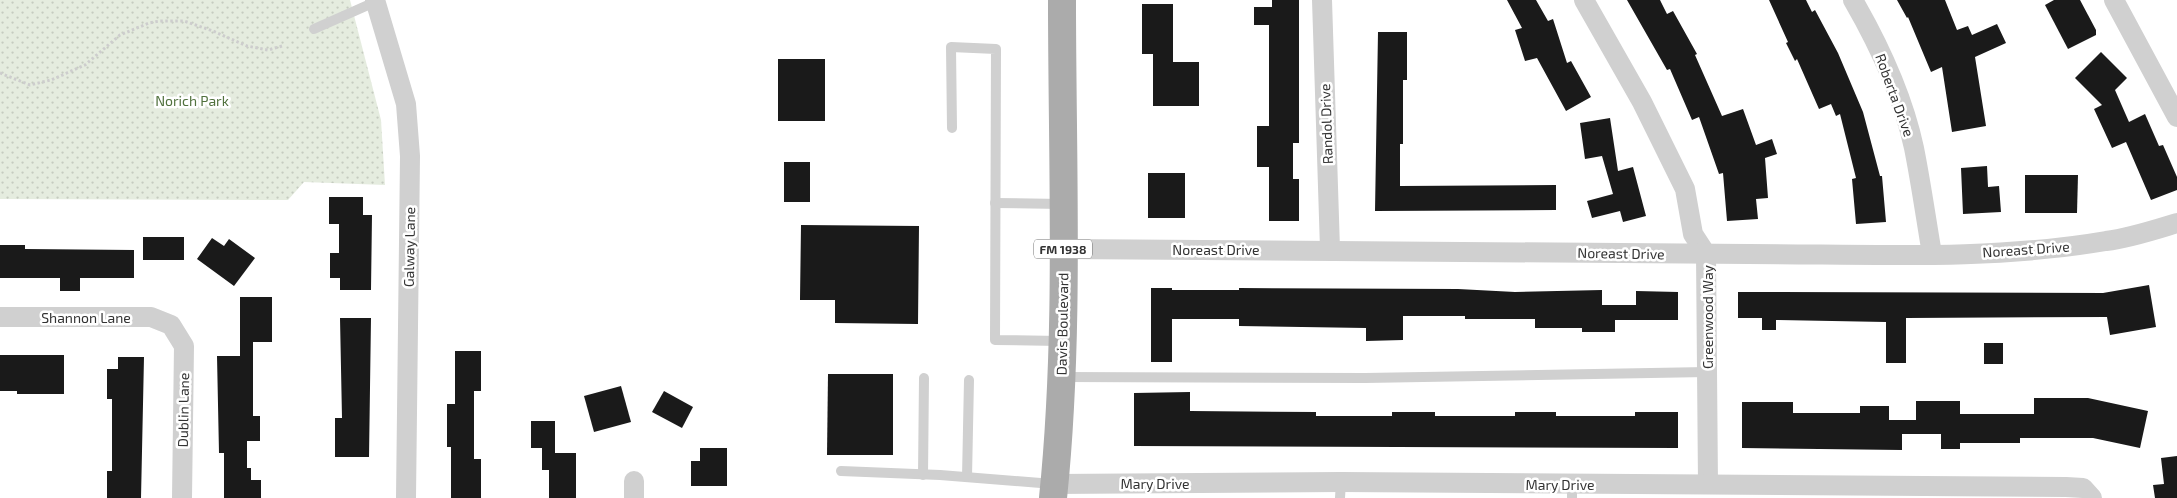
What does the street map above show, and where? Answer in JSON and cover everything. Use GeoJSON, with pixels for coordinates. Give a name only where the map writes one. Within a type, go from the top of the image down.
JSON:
{"type":"FeatureCollection","features":[{"type":"Feature","properties":{"kind":"main road","name":"Davis Boulevard"},"geometry":{"type":"LineString","coordinates":[[1054,491],[1061,377],[1063,249],[1062,0]]}},
{"type":"Feature","properties":{"kind":"street","name":"Randol Drive"},"geometry":{"type":"LineString","coordinates":[[1322,0],[1330,249]]}},
{"type":"Feature","properties":{"kind":"street","name":"Greenwood Way"},"geometry":{"type":"LineString","coordinates":[[1584,0],[1642,102],[1685,189],[1692,234],[1706,254],[1708,484]]}},
{"type":"Feature","properties":{"kind":"street","name":"Roberta Drive"},"geometry":{"type":"LineString","coordinates":[[1852,0],[1881,56],[1904,112],[1914,147],[1932,254]]}},
{"type":"Feature","properties":{"kind":"street"},"geometry":{"type":"LineString","coordinates":[[2114,0],[2177,117]]}},
{"type":"Feature","properties":{"kind":"street","name":"Galway Lane"},"geometry":{"type":"LineString","coordinates":[[375,1],[406,104],[410,156],[406,498]]}},
{"type":"Feature","properties":{"kind":"street","name":"Noreast Drive"},"geometry":{"type":"LineString","coordinates":[[1063,249],[1330,249],[1706,254],[2005,253],[2110,241],[2177,223]]}},
{"type":"Feature","properties":{"kind":"street","name":"Shannon Lane"},"geometry":{"type":"LineString","coordinates":[[0,317],[151,317],[171,325]]}},
{"type":"Feature","properties":{"kind":"street","name":"Dublin Lane"},"geometry":{"type":"LineString","coordinates":[[171,325],[184,346],[182,498]]}},
{"type":"Feature","properties":{"kind":"street","name":"Mary Drive"},"geometry":{"type":"LineString","coordinates":[[1054,491],[1572,491],[1708,484],[1858,492],[2066,486],[2083,488],[2092,498]]}},
{"type":"Feature","properties":{"kind":"lane"},"geometry":{"type":"LineString","coordinates":[[314,29],[375,1]]}},
{"type":"Feature","properties":{"kind":"lane"},"geometry":{"type":"LineString","coordinates":[[952,128],[951,47],[996,49],[995,340],[1061,341]]}},
{"type":"Feature","properties":{"kind":"lane"},"geometry":{"type":"LineString","coordinates":[[996,203],[1062,204]]}},
{"type":"Feature","properties":{"kind":"lane"},"geometry":{"type":"LineString","coordinates":[[1061,377],[1375,378],[1707,372]]}},
{"type":"Feature","properties":{"kind":"lane"},"geometry":{"type":"LineString","coordinates":[[923,475],[924,378]]}},
{"type":"Feature","properties":{"kind":"lane"},"geometry":{"type":"LineString","coordinates":[[967,477],[968,380]]}},
{"type":"Feature","properties":{"kind":"lane"},"geometry":{"type":"LineString","coordinates":[[840,471],[967,477],[1054,491]]}},
{"type":"Feature","properties":{"kind":"path"},"geometry":{"type":"LineString","coordinates":[[0,73],[30,85],[51,80],[85,64],[120,35],[149,23],[160,21],[184,21],[247,46],[268,50],[282,46]]}},
{"type":"Feature","properties":{"kind":"green space","name":"Norich Park"},"geometry":{"type":"Polygon","coordinates":[[[0,0],[350,0],[381,120],[385,185],[304,182],[288,200],[0,199],[0,0]]]}},
{"type":"Feature","properties":{"kind":"building"},"geometry":{"type":"Polygon","coordinates":[[[1272,0],[1299,0],[1299,143],[1293,143],[1293,179],[1299,179],[1299,221],[1269,221],[1269,167],[1257,167],[1257,126],[1269,126],[1269,25],[1254,25],[1254,7],[1272,7],[1272,0]]]}},
{"type":"Feature","properties":{"kind":"building"},"geometry":{"type":"Polygon","coordinates":[[[1507,0],[1536,0],[1548,21],[1553,19],[1567,63],[1571,61],[1591,97],[1566,111],[1537,58],[1525,61],[1515,30],[1522,28],[1507,0]]]}},
{"type":"Feature","properties":{"kind":"building"},"geometry":{"type":"Polygon","coordinates":[[[1627,0],[1660,0],[1667,14],[1673,11],[1697,54],[1695,55],[1722,116],[1743,109],[1756,145],[1772,139],[1777,154],[1765,158],[1768,198],[1756,199],[1758,219],[1727,221],[1723,173],[1719,174],[1699,117],[1692,120],[1670,69],[1667,70],[1627,0]]]}},
{"type":"Feature","properties":{"kind":"building"},"geometry":{"type":"Polygon","coordinates":[[[1769,0],[1806,0],[1812,12],[1815,10],[1838,53],[1863,112],[1880,176],[1882,176],[1886,222],[1856,224],[1852,179],[1856,178],[1840,114],[1836,116],[1831,104],[1819,109],[1797,59],[1795,61],[1786,43],[1788,42],[1769,0]]]}},
{"type":"Feature","properties":{"kind":"building"},"geometry":{"type":"Polygon","coordinates":[[[1897,0],[1945,0],[1957,30],[1968,26],[1972,35],[1997,24],[2006,43],[1975,57],[1986,126],[1952,132],[1942,67],[1931,72],[1908,17],[1897,0]]]}},
{"type":"Feature","properties":{"kind":"building"},"geometry":{"type":"Polygon","coordinates":[[[2054,0],[2080,0],[2096,30],[2096,35],[2068,49],[2045,5],[2054,0]]]}},
{"type":"Feature","properties":{"kind":"building"},"geometry":{"type":"Polygon","coordinates":[[[1142,4],[1173,4],[1173,62],[1199,62],[1199,106],[1153,106],[1153,54],[1142,54],[1142,4]]]}},
{"type":"Feature","properties":{"kind":"building"},"geometry":{"type":"Polygon","coordinates":[[[1378,32],[1407,32],[1407,80],[1403,80],[1403,144],[1400,144],[1400,186],[1556,185],[1556,210],[1375,211],[1378,32]]]}},
{"type":"Feature","properties":{"kind":"building"},"geometry":{"type":"Polygon","coordinates":[[[2101,52],[2127,78],[2115,90],[2129,122],[2145,114],[2159,146],[2163,145],[2177,177],[2177,190],[2151,200],[2126,142],[2112,148],[2094,109],[2102,105],[2075,78],[2101,52]]]}},
{"type":"Feature","properties":{"kind":"building"},"geometry":{"type":"Polygon","coordinates":[[[778,59],[825,59],[825,121],[778,121],[778,59]]]}},
{"type":"Feature","properties":{"kind":"building"},"geometry":{"type":"Polygon","coordinates":[[[1610,118],[1618,171],[1633,167],[1646,216],[1623,222],[1620,211],[1592,218],[1587,201],[1613,194],[1602,156],[1585,159],[1580,123],[1610,118]]]}},
{"type":"Feature","properties":{"kind":"building"},"geometry":{"type":"Polygon","coordinates":[[[784,162],[810,162],[810,202],[784,202],[784,162]]]}},
{"type":"Feature","properties":{"kind":"building"},"geometry":{"type":"Polygon","coordinates":[[[1987,166],[1988,187],[1999,186],[2001,212],[1963,214],[1961,168],[1987,166]]]}},
{"type":"Feature","properties":{"kind":"building"},"geometry":{"type":"Polygon","coordinates":[[[1148,173],[1185,173],[1185,218],[1148,218],[1148,173]]]}},
{"type":"Feature","properties":{"kind":"building"},"geometry":{"type":"Polygon","coordinates":[[[2025,175],[2078,175],[2077,213],[2025,213],[2025,175]]]}},
{"type":"Feature","properties":{"kind":"building"},"geometry":{"type":"Polygon","coordinates":[[[329,197],[363,197],[363,215],[372,215],[371,290],[340,290],[340,278],[330,278],[330,253],[339,253],[339,224],[329,224],[329,197]]]}},
{"type":"Feature","properties":{"kind":"building"},"geometry":{"type":"Polygon","coordinates":[[[801,225],[919,226],[918,324],[835,323],[835,300],[800,300],[801,225]]]}},
{"type":"Feature","properties":{"kind":"building"},"geometry":{"type":"Polygon","coordinates":[[[143,237],[184,237],[184,260],[143,260],[143,237]]]}},
{"type":"Feature","properties":{"kind":"building"},"geometry":{"type":"Polygon","coordinates":[[[212,238],[224,246],[229,239],[255,258],[234,286],[197,259],[212,238]]]}},
{"type":"Feature","properties":{"kind":"building"},"geometry":{"type":"Polygon","coordinates":[[[0,245],[25,245],[25,249],[134,250],[134,278],[80,278],[80,291],[60,291],[60,278],[0,278],[0,245]]]}},
{"type":"Feature","properties":{"kind":"building"},"geometry":{"type":"Polygon","coordinates":[[[2149,285],[2156,327],[2110,335],[2107,317],[1906,318],[1906,363],[1886,363],[1886,322],[1776,320],[1776,330],[1762,330],[1762,318],[1738,318],[1738,292],[2103,293],[2149,285]]]}},
{"type":"Feature","properties":{"kind":"building"},"geometry":{"type":"Polygon","coordinates":[[[1151,288],[1172,288],[1172,290],[1239,290],[1239,288],[1458,289],[1515,292],[1602,290],[1602,305],[1636,305],[1636,291],[1678,292],[1678,320],[1615,320],[1615,332],[1582,332],[1582,328],[1535,328],[1535,319],[1465,319],[1465,316],[1403,316],[1403,340],[1366,341],[1366,328],[1239,326],[1239,319],[1172,319],[1172,362],[1151,362],[1151,288]]]}},
{"type":"Feature","properties":{"kind":"building"},"geometry":{"type":"Polygon","coordinates":[[[240,297],[272,297],[272,342],[253,342],[253,416],[260,416],[260,441],[247,441],[247,468],[251,468],[251,480],[261,480],[261,498],[224,498],[224,453],[219,453],[217,356],[240,356],[240,297]]]}},
{"type":"Feature","properties":{"kind":"building"},"geometry":{"type":"Polygon","coordinates":[[[340,318],[371,318],[369,457],[335,457],[335,418],[342,418],[340,318]]]}},
{"type":"Feature","properties":{"kind":"building"},"geometry":{"type":"Polygon","coordinates":[[[1984,343],[2003,343],[2003,364],[1984,364],[1984,343]]]}},
{"type":"Feature","properties":{"kind":"building"},"geometry":{"type":"Polygon","coordinates":[[[455,351],[481,351],[481,391],[474,391],[474,459],[481,459],[481,498],[451,498],[451,447],[447,447],[447,404],[455,404],[455,351]]]}},
{"type":"Feature","properties":{"kind":"building"},"geometry":{"type":"Polygon","coordinates":[[[0,355],[64,355],[64,394],[17,394],[17,391],[0,391],[0,355]]]}},
{"type":"Feature","properties":{"kind":"building"},"geometry":{"type":"Polygon","coordinates":[[[118,357],[144,357],[141,498],[107,498],[107,471],[112,471],[112,399],[107,399],[107,369],[118,369],[118,357]]]}},
{"type":"Feature","properties":{"kind":"building"},"geometry":{"type":"Polygon","coordinates":[[[828,374],[893,374],[893,455],[827,455],[828,374]]]}},
{"type":"Feature","properties":{"kind":"building"},"geometry":{"type":"Polygon","coordinates":[[[621,386],[631,422],[594,432],[584,396],[621,386]]]}},
{"type":"Feature","properties":{"kind":"building"},"geometry":{"type":"Polygon","coordinates":[[[664,391],[693,407],[682,428],[652,412],[664,391]]]}},
{"type":"Feature","properties":{"kind":"building"},"geometry":{"type":"Polygon","coordinates":[[[1190,392],[1190,411],[1316,412],[1316,416],[1392,416],[1392,412],[1435,412],[1435,416],[1515,416],[1515,412],[1556,412],[1556,416],[1635,416],[1635,412],[1678,412],[1678,448],[1134,446],[1134,393],[1190,392]]]}},
{"type":"Feature","properties":{"kind":"building"},"geometry":{"type":"Polygon","coordinates":[[[2034,398],[2088,398],[2148,411],[2140,448],[2093,438],[2020,438],[2020,443],[1960,443],[1960,449],[1941,449],[1941,434],[1902,434],[1902,450],[1742,448],[1742,402],[1793,402],[1793,413],[1860,413],[1860,406],[1889,406],[1889,420],[1916,420],[1916,401],[1960,401],[1960,414],[2034,414],[2034,398]]]}},
{"type":"Feature","properties":{"kind":"building"},"geometry":{"type":"Polygon","coordinates":[[[531,421],[555,421],[555,453],[576,453],[576,498],[549,498],[549,470],[542,470],[542,448],[531,448],[531,421]]]}},
{"type":"Feature","properties":{"kind":"building"},"geometry":{"type":"Polygon","coordinates":[[[700,448],[727,448],[727,486],[691,486],[691,461],[700,461],[700,448]]]}},
{"type":"Feature","properties":{"kind":"building"},"geometry":{"type":"Polygon","coordinates":[[[2177,456],[2177,498],[2155,498],[2153,485],[2164,484],[2161,458],[2177,456]]]}}]}
